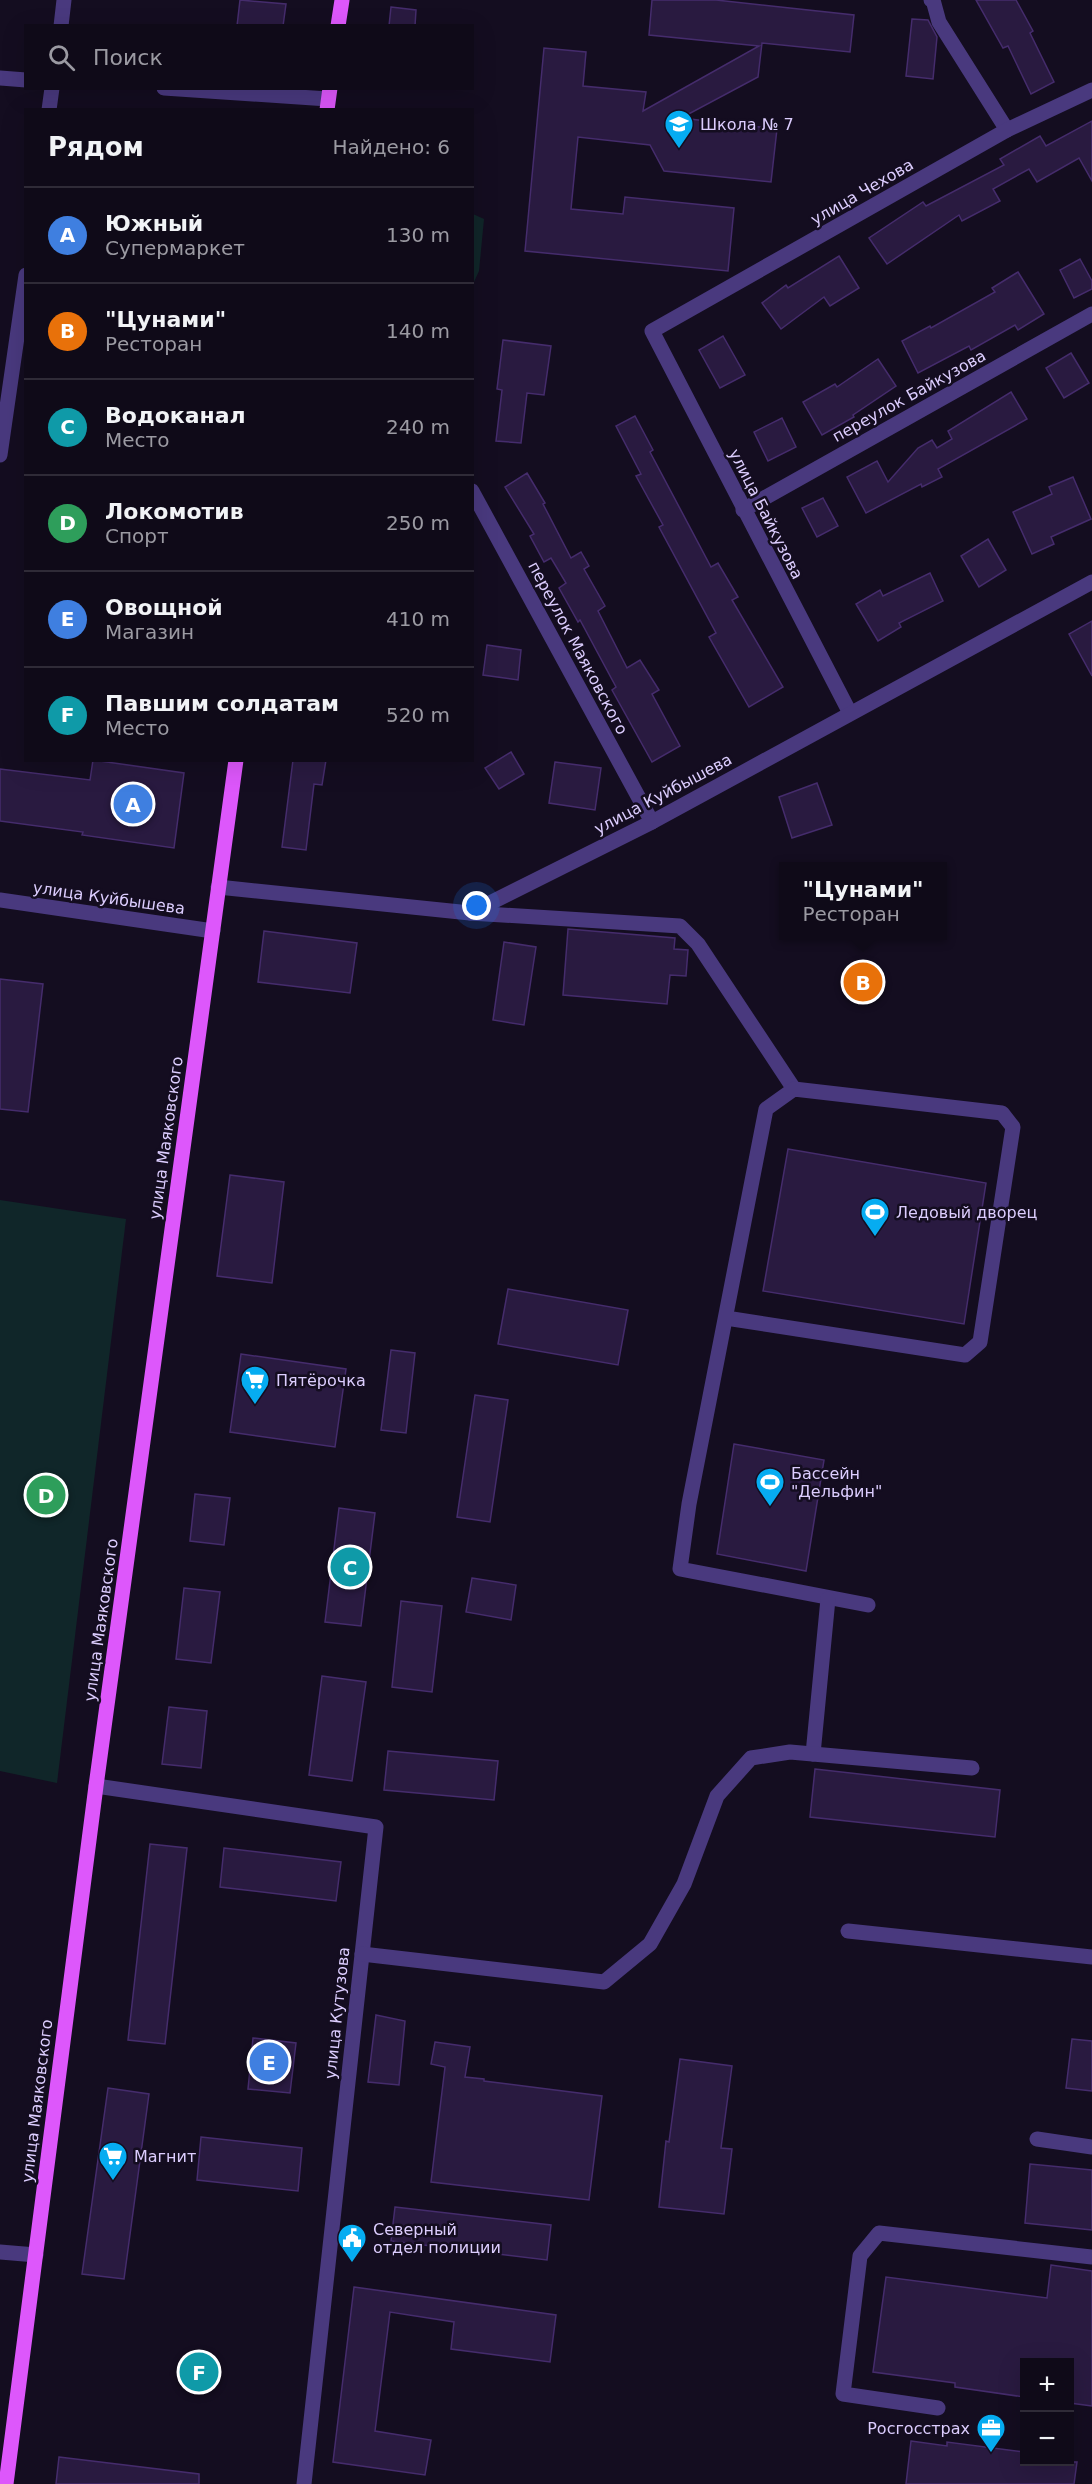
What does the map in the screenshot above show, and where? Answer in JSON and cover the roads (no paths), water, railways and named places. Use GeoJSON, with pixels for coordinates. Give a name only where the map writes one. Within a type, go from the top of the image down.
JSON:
{"type":"FeatureCollection","features":[{"type":"Feature","properties":{"kind":"main road"},"geometry":{"type":"LineString","coordinates":[[338,24],[342,0]]}},
{"type":"Feature","properties":{"kind":"main road","name":"улица Маяковского"},"geometry":{"type":"LineString","coordinates":[[6,2484],[96,1786],[236,762]]}},
{"type":"Feature","properties":{"kind":"street"},"geometry":{"type":"LineString","coordinates":[[61,24],[64,0]]}},
{"type":"Feature","properties":{"kind":"street"},"geometry":{"type":"LineString","coordinates":[[931,0],[939,22],[1007,130]]}},
{"type":"Feature","properties":{"kind":"street"},"geometry":{"type":"LineString","coordinates":[[0,78],[24,80]]}},
{"type":"Feature","properties":{"kind":"street"},"geometry":{"type":"LineString","coordinates":[[49,108],[52,90]]}},
{"type":"Feature","properties":{"kind":"street"},"geometry":{"type":"LineString","coordinates":[[194,90],[328,99]]}},
{"type":"Feature","properties":{"kind":"street","name":"улица Чехова"},"geometry":{"type":"LineString","coordinates":[[652,331],[1007,130],[1092,90]]}},
{"type":"Feature","properties":{"kind":"street"},"geometry":{"type":"LineString","coordinates":[[0,455],[24,289]]}},
{"type":"Feature","properties":{"kind":"street","name":"переулок Байкузова"},"geometry":{"type":"LineString","coordinates":[[743,510],[1092,314]]}},
{"type":"Feature","properties":{"kind":"street","name":"улица Байкузова"},"geometry":{"type":"LineString","coordinates":[[652,331],[850,713]]}},
{"type":"Feature","properties":{"kind":"street","name":"переулок Маяковского"},"geometry":{"type":"LineString","coordinates":[[474,495],[652,822]]}},
{"type":"Feature","properties":{"kind":"street","name":"улица Куйбышева"},"geometry":{"type":"LineString","coordinates":[[470,913],[652,822],[1092,582]]}},
{"type":"Feature","properties":{"kind":"street"},"geometry":{"type":"LineString","coordinates":[[218,887],[470,913],[680,926],[698,944],[794,1089]]}},
{"type":"Feature","properties":{"kind":"street","name":"улица Куйбышева"},"geometry":{"type":"LineString","coordinates":[[0,900],[213,931]]}},
{"type":"Feature","properties":{"kind":"street"},"geometry":{"type":"LineString","coordinates":[[726,1318],[965,1355],[980,1342],[1013,1127],[1002,1113],[794,1089],[766,1109],[689,1504],[681,1569],[868,1605]]}},
{"type":"Feature","properties":{"kind":"street"},"geometry":{"type":"LineString","coordinates":[[813,1754],[828,1599]]}},
{"type":"Feature","properties":{"kind":"street"},"geometry":{"type":"LineString","coordinates":[[362,1954],[604,1982],[650,1944],[684,1884],[717,1796],[751,1758],[790,1752],[972,1768]]}},
{"type":"Feature","properties":{"kind":"street","name":"улица Кутузова"},"geometry":{"type":"LineString","coordinates":[[96,1786],[376,1827],[304,2484]]}},
{"type":"Feature","properties":{"kind":"street"},"geometry":{"type":"LineString","coordinates":[[848,1931],[1092,1957]]}},
{"type":"Feature","properties":{"kind":"street"},"geometry":{"type":"LineString","coordinates":[[1037,2139],[1092,2147]]}},
{"type":"Feature","properties":{"kind":"street"},"geometry":{"type":"LineString","coordinates":[[938,2408],[843,2394],[860,2256],[879,2233],[1092,2257]]}},
{"type":"Feature","properties":{"kind":"street"},"geometry":{"type":"LineString","coordinates":[[0,2252],[36,2255]]}},
{"type":"Feature","properties":{"kind":"place","name":"Школа № 7"},"geometry":{"type":"Point","coordinates":[679,150]}},
{"type":"Feature","properties":{"kind":"place","name":"Южный"},"geometry":{"type":"Point","coordinates":[133,804]}},
{"type":"Feature","properties":{"kind":"place","name":"\"Цунами\""},"geometry":{"type":"Point","coordinates":[863,982]}},
{"type":"Feature","properties":{"kind":"place","name":"Ледовый дворец"},"geometry":{"type":"Point","coordinates":[875,1238]}},
{"type":"Feature","properties":{"kind":"place","name":"Пятёрочка"},"geometry":{"type":"Point","coordinates":[255,1406]}},
{"type":"Feature","properties":{"kind":"place","name":"Локомотив"},"geometry":{"type":"Point","coordinates":[46,1495]}},
{"type":"Feature","properties":{"kind":"place","name":"Бассейн \"Дельфин\""},"geometry":{"type":"Point","coordinates":[770,1508]}},
{"type":"Feature","properties":{"kind":"place","name":"Водоканал"},"geometry":{"type":"Point","coordinates":[350,1567]}},
{"type":"Feature","properties":{"kind":"place","name":"Овощной"},"geometry":{"type":"Point","coordinates":[269,2062]}},
{"type":"Feature","properties":{"kind":"place","name":"Магнит"},"geometry":{"type":"Point","coordinates":[113,2182]}},
{"type":"Feature","properties":{"kind":"place","name":"Северный отдел полиции"},"geometry":{"type":"Point","coordinates":[352,2264]}},
{"type":"Feature","properties":{"kind":"place","name":"Павшим солдатам"},"geometry":{"type":"Point","coordinates":[199,2372]}},
{"type":"Feature","properties":{"kind":"place","name":"Росгосстрах"},"geometry":{"type":"Point","coordinates":[991,2454]}}]}
